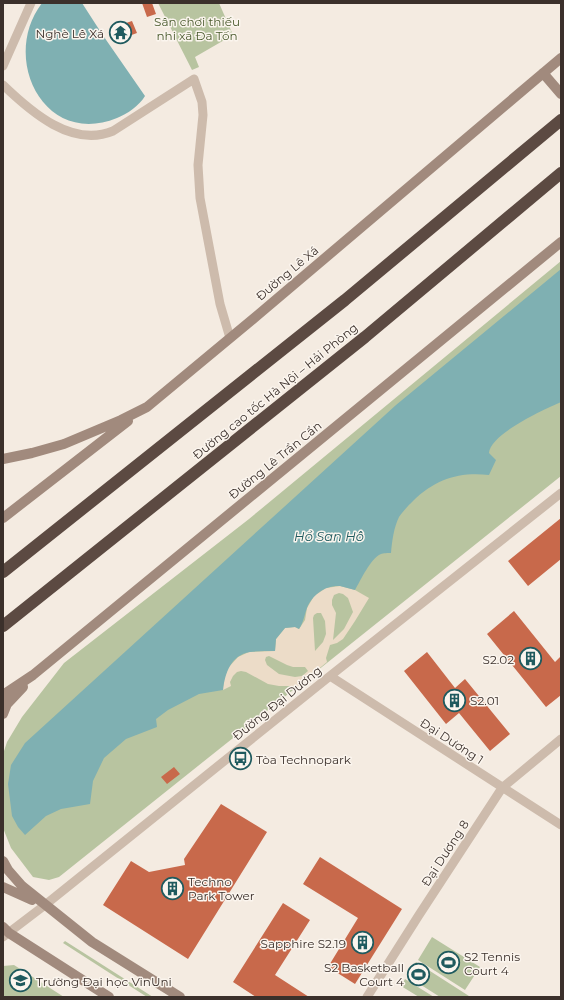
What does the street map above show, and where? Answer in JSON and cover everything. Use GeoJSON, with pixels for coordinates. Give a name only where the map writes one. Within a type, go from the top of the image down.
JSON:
{"type":"FeatureCollection","features":[{"type":"Feature","properties":{"kind":"highway"},"geometry":{"type":"LineString","coordinates":[[3,572],[345,300],[561,120]]}},
{"type":"Feature","properties":{"kind":"highway","name":"Đường cao tốc Hà Nội – Hải Phòng"},"geometry":{"type":"LineString","coordinates":[[3,626],[365,337],[561,173]]}},
{"type":"Feature","properties":{"kind":"main road","name":"Đường Lê Xá"},"geometry":{"type":"LineString","coordinates":[[3,459],[64,444],[121,420],[147,407],[561,58]]}},
{"type":"Feature","properties":{"kind":"main road"},"geometry":{"type":"LineString","coordinates":[[543,73],[561,94]]}},
{"type":"Feature","properties":{"kind":"main road","name":"Đường Lê Trần Cẩn"},"geometry":{"type":"LineString","coordinates":[[3,695],[33,675],[561,242]]}},
{"type":"Feature","properties":{"kind":"main road"},"geometry":{"type":"LineString","coordinates":[[3,518],[147,407]]}},
{"type":"Feature","properties":{"kind":"main road"},"geometry":{"type":"LineString","coordinates":[[3,714],[7,704],[33,675]]}},
{"type":"Feature","properties":{"kind":"main road"},"geometry":{"type":"LineString","coordinates":[[3,861],[8,870],[22,886],[92,942],[180,997]]}},
{"type":"Feature","properties":{"kind":"main road"},"geometry":{"type":"LineString","coordinates":[[3,887],[45,905]]}},
{"type":"Feature","properties":{"kind":"main road"},"geometry":{"type":"LineString","coordinates":[[5,932],[109,997]]}},
{"type":"Feature","properties":{"kind":"street"},"geometry":{"type":"LineString","coordinates":[[3,66],[31,3]]}},
{"type":"Feature","properties":{"kind":"street"},"geometry":{"type":"LineString","coordinates":[[3,85],[27,106],[54,125],[72,133],[96,135],[113,131],[194,79],[202,102],[203,115],[198,165],[200,198],[220,304],[230,338]]}},
{"type":"Feature","properties":{"kind":"street","name":"Đường Đại Dương"},"geometry":{"type":"LineString","coordinates":[[5,932],[45,905],[561,493]]}},
{"type":"Feature","properties":{"kind":"street","name":"Đại Dương 1"},"geometry":{"type":"LineString","coordinates":[[330,676],[561,825]]}},
{"type":"Feature","properties":{"kind":"street","name":"Đại Dương 8"},"geometry":{"type":"LineString","coordinates":[[367,997],[419,914],[502,788],[561,739]]}},
{"type":"Feature","properties":{"kind":"green space","name":"Sân chơi thiếu nhi xã Đa Tốn"},"geometry":{"type":"Polygon","coordinates":[[[158,3],[219,3],[233,35],[195,57],[199,67],[192,70],[158,3]]]}},
{"type":"Feature","properties":{"kind":"green space"},"geometry":{"type":"Polygon","coordinates":[[[561,261],[561,476],[59,877],[49,880],[33,877],[11,848],[3,828],[3,754],[7,742],[22,717],[64,663],[249,519],[561,261]]]}},
{"type":"Feature","properties":{"kind":"green space","name":"S2 Tennis Court 4"},"geometry":{"type":"Polygon","coordinates":[[[432,937],[480,967],[465,990],[418,960],[432,937]]]}},
{"type":"Feature","properties":{"kind":"green space"},"geometry":{"type":"Polygon","coordinates":[[[65,941],[153,997],[147,997],[63,943],[65,941]]]}},
{"type":"Feature","properties":{"kind":"green space"},"geometry":{"type":"Polygon","coordinates":[[[416,962],[469,996],[440,997],[407,976],[416,962]]]}},
{"type":"Feature","properties":{"kind":"green space","name":"Trường Đại học VinUni"},"geometry":{"type":"Polygon","coordinates":[[[14,965],[64,997],[3,997],[3,966],[14,965]]]}},
{"type":"Feature","properties":{"kind":"green space"},"geometry":{"type":"Polygon","coordinates":[[[405,979],[434,997],[419,997],[401,986],[405,979]]]}},
{"type":"Feature","properties":{"kind":"shaded area"},"geometry":{"type":"Polygon","coordinates":[[[340,586],[355,590],[369,598],[343,639],[330,645],[326,658],[327,662],[298,686],[279,686],[268,684],[246,672],[241,671],[237,672],[233,676],[230,682],[231,686],[223,690],[224,679],[228,668],[238,657],[249,652],[275,651],[276,639],[285,628],[295,627],[299,629],[305,620],[307,608],[314,596],[326,588],[340,586]],[[339,593],[334,595],[332,600],[332,605],[336,613],[333,640],[344,629],[353,612],[348,598],[339,593]],[[321,613],[314,615],[315,651],[323,642],[326,634],[325,621],[321,613]],[[269,656],[266,657],[265,660],[267,665],[279,674],[295,677],[302,676],[308,671],[305,667],[293,667],[269,656]]]}},
{"type":"Feature","properties":{"kind":"water"},"geometry":{"type":"Polygon","coordinates":[[[42,3],[82,3],[145,96],[129,112],[117,118],[91,124],[69,120],[50,109],[36,92],[28,71],[26,48],[30,25],[42,3]]]}},
{"type":"Feature","properties":{"kind":"water","name":"Hồ San Hô"},"geometry":{"type":"Polygon","coordinates":[[[561,269],[561,402],[519,423],[498,438],[489,453],[496,460],[489,475],[478,474],[457,476],[439,482],[430,487],[413,501],[397,521],[391,553],[381,554],[373,560],[355,590],[340,586],[324,589],[309,603],[299,629],[295,627],[285,628],[276,639],[275,651],[250,652],[238,657],[227,671],[223,690],[199,694],[168,710],[156,719],[157,727],[126,739],[104,758],[93,781],[90,804],[61,809],[46,816],[25,835],[18,827],[12,816],[8,784],[11,765],[25,743],[396,405],[561,269]]]}},
{"type":"Feature","properties":{"kind":"building"},"geometry":{"type":"Polygon","coordinates":[[[142,3],[152,3],[156,14],[147,17],[142,3]]]}},
{"type":"Feature","properties":{"kind":"building"},"geometry":{"type":"Polygon","coordinates":[[[132,21],[137,33],[118,40],[114,27],[132,21]]]}},
{"type":"Feature","properties":{"kind":"building"},"geometry":{"type":"Polygon","coordinates":[[[561,518],[561,559],[528,586],[508,561],[561,518]]]}},
{"type":"Feature","properties":{"kind":"building","name":"S2.02"},"geometry":{"type":"Polygon","coordinates":[[[514,611],[555,662],[561,656],[561,695],[546,707],[487,634],[514,611]]]}},
{"type":"Feature","properties":{"kind":"building","name":"S2.01"},"geometry":{"type":"Polygon","coordinates":[[[427,652],[455,688],[465,679],[510,734],[490,751],[459,713],[446,724],[404,671],[427,652]]]}},
{"type":"Feature","properties":{"kind":"building"},"geometry":{"type":"Polygon","coordinates":[[[174,767],[180,774],[167,784],[161,777],[174,767]]]}},
{"type":"Feature","properties":{"kind":"building","name":"Techno Park Tower"},"geometry":{"type":"Polygon","coordinates":[[[221,804],[267,832],[188,959],[103,905],[131,861],[149,872],[185,865],[184,859],[221,804]]]}},
{"type":"Feature","properties":{"kind":"building","name":"Sapphire S2.19"},"geometry":{"type":"Polygon","coordinates":[[[320,857],[402,909],[355,984],[328,967],[358,918],[303,884],[320,857]]]}},
{"type":"Feature","properties":{"kind":"building"},"geometry":{"type":"Polygon","coordinates":[[[283,903],[310,920],[275,975],[309,997],[256,997],[233,982],[283,903]]]}},
{"type":"Feature","properties":{"kind":"place","name":"Nghè Lê Xá"},"geometry":{"type":"Point","coordinates":[120,33]}},
{"type":"Feature","properties":{"kind":"place","name":"S2.02"},"geometry":{"type":"Point","coordinates":[530,659]}},
{"type":"Feature","properties":{"kind":"place","name":"S2.01"},"geometry":{"type":"Point","coordinates":[455,700]}},
{"type":"Feature","properties":{"kind":"place","name":"Tòa Technopark"},"geometry":{"type":"Point","coordinates":[241,759]}},
{"type":"Feature","properties":{"kind":"place","name":"Techno Park Tower"},"geometry":{"type":"Point","coordinates":[173,888]}},
{"type":"Feature","properties":{"kind":"place","name":"Sapphire S2.19"},"geometry":{"type":"Point","coordinates":[362,943]}},
{"type":"Feature","properties":{"kind":"place","name":"S2 Tennis Court 4"},"geometry":{"type":"Point","coordinates":[449,963]}},
{"type":"Feature","properties":{"kind":"place","name":"S2 Basketball Court 4"},"geometry":{"type":"Point","coordinates":[419,974]}},
{"type":"Feature","properties":{"kind":"place","name":"Trường Đại học VinUni"},"geometry":{"type":"Point","coordinates":[21,981]}}]}
